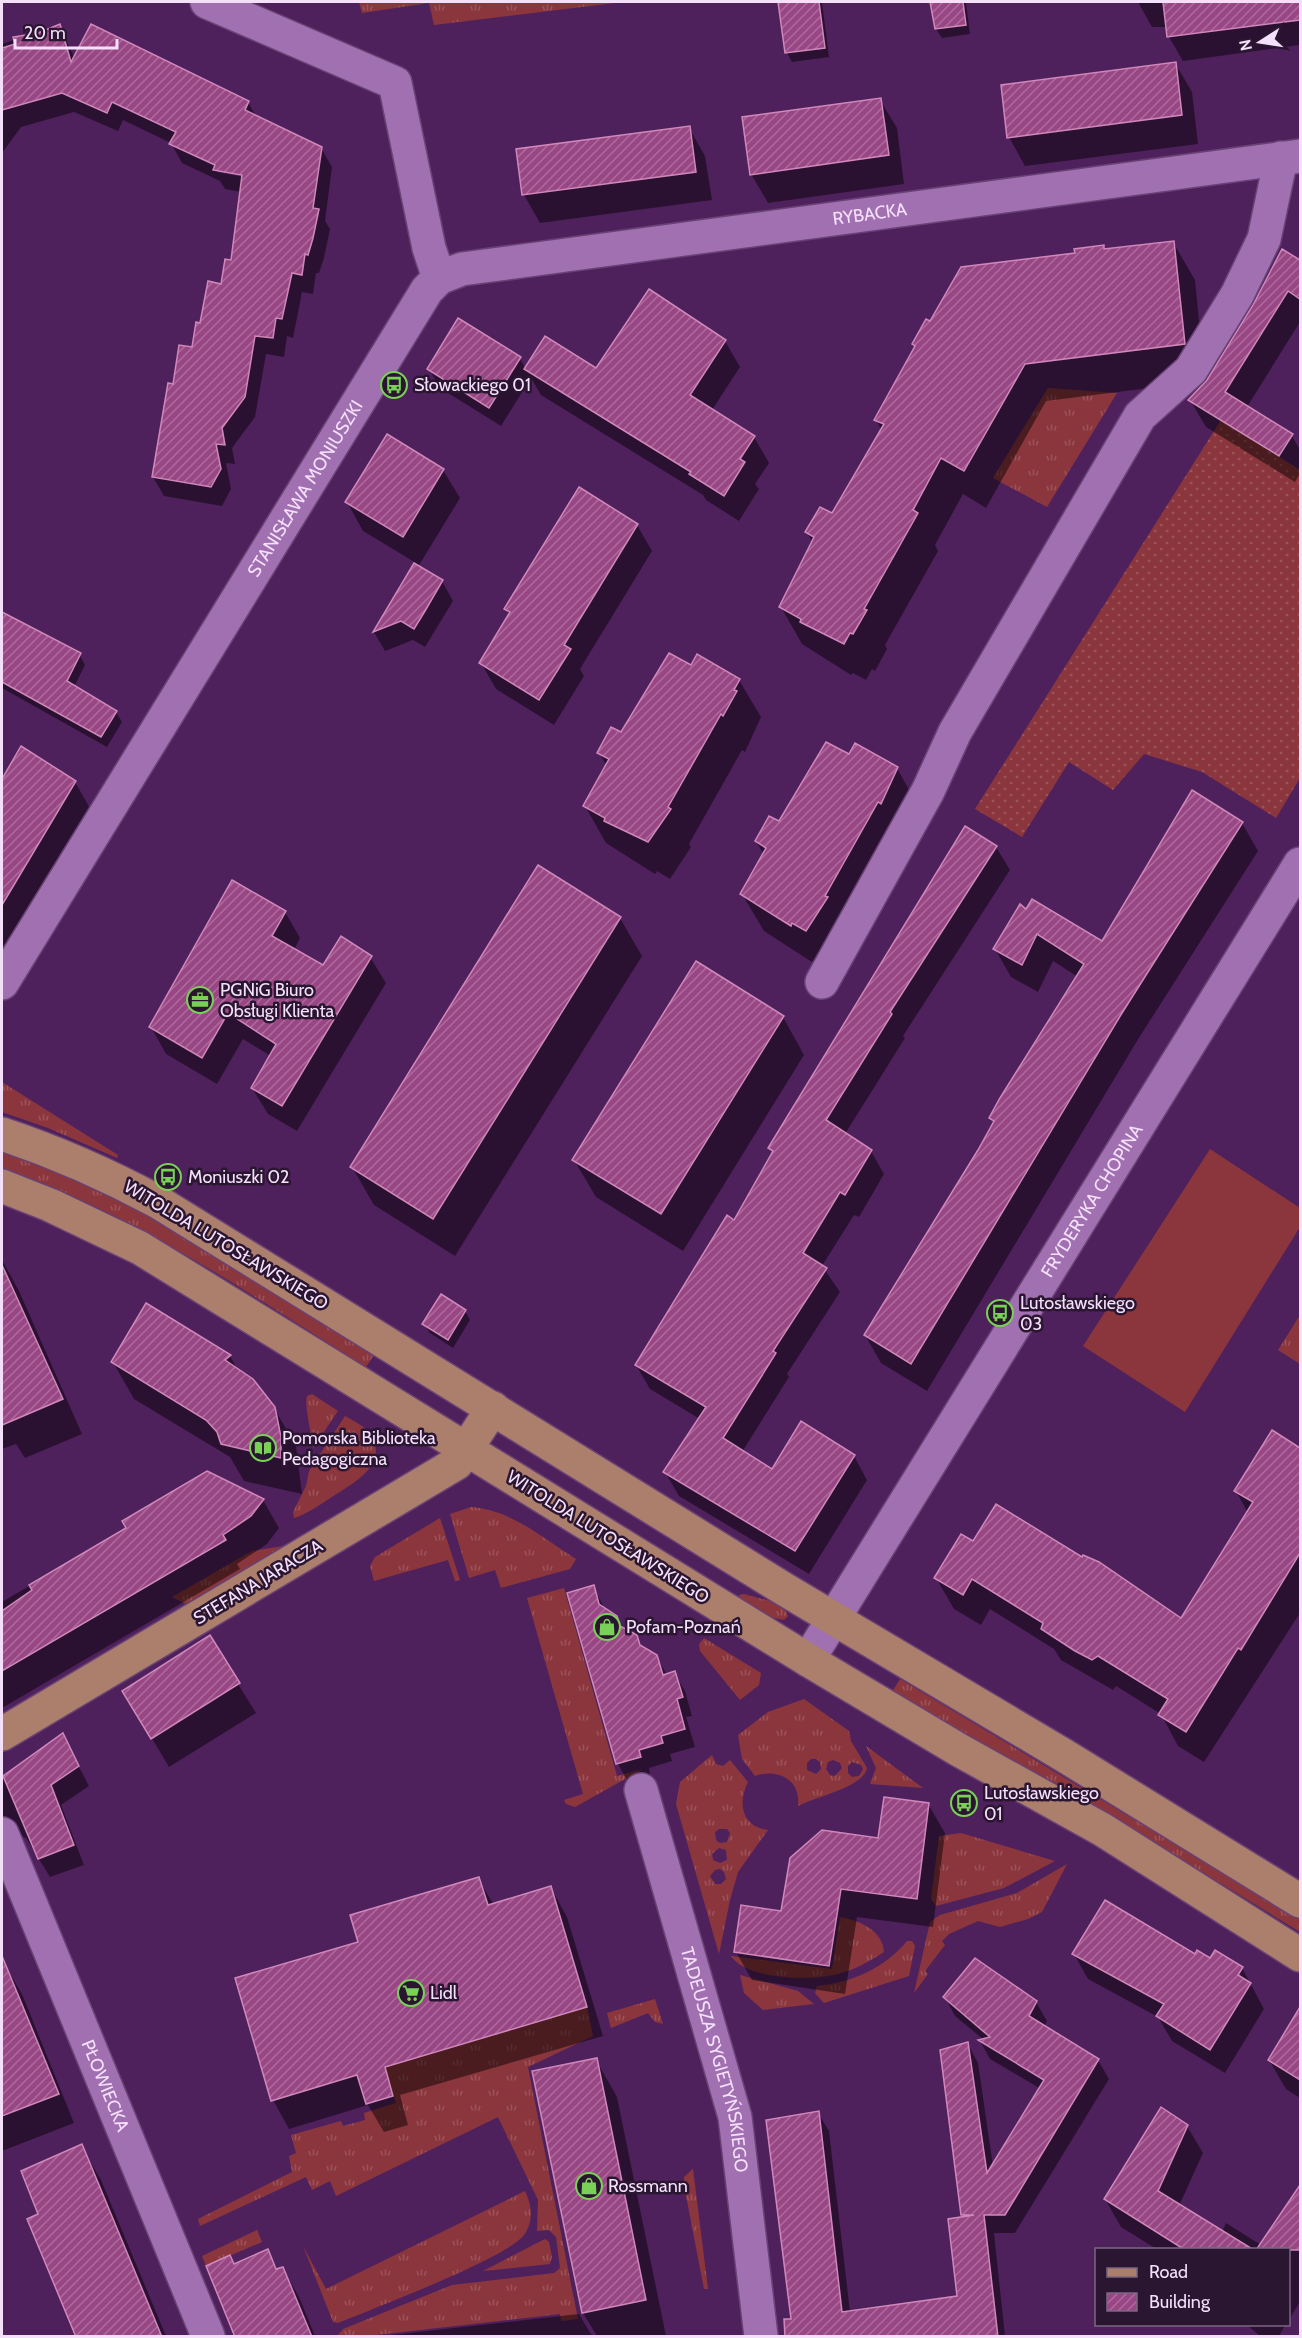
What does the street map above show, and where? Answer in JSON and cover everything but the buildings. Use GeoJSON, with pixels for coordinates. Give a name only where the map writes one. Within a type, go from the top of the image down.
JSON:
{"type":"FeatureCollection","features":[{"type":"Feature","properties":{"kind":"main road","name":"WITOLDA LUTOSŁAWSKIEGO"},"geometry":{"type":"LineString","coordinates":[[2,1134],[45,1148],[113,1178],[158,1202],[833,1619],[1085,1768],[1300,1901]]}},
{"type":"Feature","properties":{"kind":"main road","name":"WITOLDA LUTOSŁAWSKIEGO"},"geometry":{"type":"LineString","coordinates":[[2,1186],[50,1204],[140,1248],[808,1660],[931,1734],[1103,1830],[1300,1955]]}},
{"type":"Feature","properties":{"kind":"main road","name":"STEFANA JARACZA"},"geometry":{"type":"LineString","coordinates":[[2,1734],[457,1463],[493,1408]]}},
{"type":"Feature","properties":{"kind":"street"},"geometry":{"type":"LineString","coordinates":[[207,2],[395,83],[429,248],[439,278]]}},
{"type":"Feature","properties":{"kind":"street"},"geometry":{"type":"LineString","coordinates":[[822,982],[928,791],[955,732],[1140,416],[1191,370],[1237,295],[1264,239],[1275,179],[1291,157]]}},
{"type":"Feature","properties":{"kind":"street","name":"RYBACKA"},"geometry":{"type":"LineString","coordinates":[[439,278],[462,268],[1291,157]]}},
{"type":"Feature","properties":{"kind":"street","name":"STANISŁAWA MONIUSZKI"},"geometry":{"type":"LineString","coordinates":[[2,983],[415,309],[439,278]]}},
{"type":"Feature","properties":{"kind":"street","name":"FRYDERYKA CHOPINA"},"geometry":{"type":"LineString","coordinates":[[808,1660],[1300,864]]}},
{"type":"Feature","properties":{"kind":"street","name":"TADEUSZA SYGIETYŃSKIEGO"},"geometry":{"type":"LineString","coordinates":[[641,1790],[736,2122],[761,2337]]}},
{"type":"Feature","properties":{"kind":"street","name":"PŁOWIECKA"},"geometry":{"type":"LineString","coordinates":[[2,1834],[208,2337]]}},
{"type":"Feature","properties":{"kind":"green space"},"geometry":{"type":"Polygon","coordinates":[[[359,2],[623,2],[434,25],[429,3],[362,13],[359,2]]]}},
{"type":"Feature","properties":{"kind":"green space"},"geometry":{"type":"Polygon","coordinates":[[[1048,388],[1117,393],[1047,507],[993,478],[1048,388]]]}},
{"type":"Feature","properties":{"kind":"green space"},"geometry":{"type":"Polygon","coordinates":[[[1221,420],[1300,470],[1300,778],[1276,818],[1202,772],[1144,754],[1113,790],[1069,762],[1022,837],[975,809],[1221,420]]]}},
{"type":"Feature","properties":{"kind":"green space"},"geometry":{"type":"Polygon","coordinates":[[[2,1082],[118,1155],[117,1158],[48,1128],[2,1112],[2,1082]]]}},
{"type":"Feature","properties":{"kind":"green space"},"geometry":{"type":"Polygon","coordinates":[[[1210,1149],[1300,1208],[1300,1227],[1185,1412],[1083,1346],[1210,1149]]]}},
{"type":"Feature","properties":{"kind":"green space"},"geometry":{"type":"Polygon","coordinates":[[[2,1152],[67,1176],[134,1208],[374,1355],[366,1367],[234,1284],[144,1232],[98,1208],[2,1168],[2,1152]]]}},
{"type":"Feature","properties":{"kind":"green space"},"geometry":{"type":"Polygon","coordinates":[[[1300,1315],[1300,1364],[1278,1350],[1300,1315]]]}},
{"type":"Feature","properties":{"kind":"green space"},"geometry":{"type":"Polygon","coordinates":[[[312,1394],[338,1411],[313,1448],[306,1400],[307,1396],[312,1394]]]}},
{"type":"Feature","properties":{"kind":"green space"},"geometry":{"type":"Polygon","coordinates":[[[345,1416],[368,1432],[374,1442],[376,1452],[374,1461],[368,1470],[352,1484],[310,1511],[294,1518],[293,1512],[306,1486],[309,1471],[345,1416]]]}},
{"type":"Feature","properties":{"kind":"green space"},"geometry":{"type":"Polygon","coordinates":[[[471,1507],[499,1513],[513,1519],[576,1559],[570,1569],[501,1588],[495,1570],[469,1578],[450,1514],[471,1507]]]}},
{"type":"Feature","properties":{"kind":"green space"},"geometry":{"type":"Polygon","coordinates":[[[440,1518],[460,1580],[455,1581],[448,1560],[374,1581],[370,1566],[375,1557],[440,1518]]]}},
{"type":"Feature","properties":{"kind":"green space"},"geometry":{"type":"Polygon","coordinates":[[[283,1546],[186,1604],[172,1597],[252,1551],[283,1546]]]}},
{"type":"Feature","properties":{"kind":"green space"},"geometry":{"type":"Polygon","coordinates":[[[564,1588],[617,1776],[643,1769],[575,1807],[566,1804],[564,1800],[583,1794],[527,1598],[564,1588]]]}},
{"type":"Feature","properties":{"kind":"green space"},"geometry":{"type":"Polygon","coordinates":[[[744,1594],[776,1604],[788,1616],[784,1620],[769,1617],[740,1599],[739,1595],[744,1594]]]}},
{"type":"Feature","properties":{"kind":"green space"},"geometry":{"type":"Polygon","coordinates":[[[704,1638],[761,1673],[759,1685],[740,1700],[700,1651],[699,1644],[704,1638]]]}},
{"type":"Feature","properties":{"kind":"green space"},"geometry":{"type":"Polygon","coordinates":[[[900,1679],[1300,1919],[1300,1932],[1112,1817],[892,1692],[900,1679]]]}},
{"type":"Feature","properties":{"kind":"green space"},"geometry":{"type":"Polygon","coordinates":[[[804,1699],[849,1731],[851,1741],[867,1768],[864,1775],[838,1791],[798,1806],[796,1789],[792,1783],[779,1775],[755,1776],[742,1759],[738,1735],[768,1712],[804,1699]],[[811,1759],[807,1763],[807,1770],[816,1774],[821,1769],[820,1762],[811,1759]],[[833,1760],[828,1762],[826,1769],[830,1775],[835,1776],[842,1768],[840,1763],[833,1760]],[[852,1762],[848,1766],[848,1773],[852,1777],[859,1776],[863,1769],[861,1765],[852,1762]]]}},
{"type":"Feature","properties":{"kind":"green space"},"geometry":{"type":"Polygon","coordinates":[[[866,1746],[923,1788],[870,1784],[876,1768],[866,1746]]]}},
{"type":"Feature","properties":{"kind":"green space"},"geometry":{"type":"Polygon","coordinates":[[[712,1755],[716,1764],[723,1766],[730,1760],[748,1782],[743,1798],[744,1813],[747,1819],[759,1828],[768,1830],[738,1872],[719,1954],[676,1804],[680,1782],[712,1755]],[[719,1829],[715,1832],[716,1840],[720,1843],[727,1842],[730,1833],[727,1829],[719,1829]],[[719,1848],[712,1854],[713,1860],[720,1863],[727,1860],[726,1850],[719,1848]],[[720,1869],[715,1870],[710,1876],[715,1884],[721,1884],[726,1879],[724,1872],[720,1869]]]}},
{"type":"Feature","properties":{"kind":"green space"},"geometry":{"type":"Polygon","coordinates":[[[961,1833],[1055,1861],[1004,1888],[936,1906],[931,1899],[939,1836],[961,1833]]]}},
{"type":"Feature","properties":{"kind":"green space"},"geometry":{"type":"Polygon","coordinates":[[[1067,1864],[1042,1912],[1028,1919],[1000,1927],[978,1921],[949,1934],[942,1941],[945,1945],[925,1971],[928,1974],[914,1993],[930,1922],[940,1915],[1017,1893],[1067,1864]]]}},
{"type":"Feature","properties":{"kind":"green space"},"geometry":{"type":"Polygon","coordinates":[[[840,1917],[868,1927],[883,1944],[884,1952],[844,1972],[813,1978],[765,1974],[739,1964],[731,1956],[832,1969],[840,1917]]]}},
{"type":"Feature","properties":{"kind":"green space"},"geometry":{"type":"Polygon","coordinates":[[[907,1941],[912,1941],[915,1946],[909,1976],[824,2003],[815,1993],[817,1986],[855,1978],[878,1966],[907,1941]]]}},
{"type":"Feature","properties":{"kind":"green space"},"geometry":{"type":"Polygon","coordinates":[[[740,1975],[798,1991],[814,2004],[763,2010],[744,1993],[740,1975]]]}},
{"type":"Feature","properties":{"kind":"green space"},"geometry":{"type":"Polygon","coordinates":[[[655,1999],[663,2024],[655,2022],[648,2013],[611,2028],[607,2013],[655,1999]]]}},
{"type":"Feature","properties":{"kind":"green space"},"geometry":{"type":"Polygon","coordinates":[[[587,2007],[593,2036],[528,2067],[578,2319],[561,2321],[560,2314],[367,2336],[338,2335],[343,2329],[452,2285],[554,2273],[560,2268],[556,2237],[549,2230],[537,2231],[538,2200],[498,2117],[336,2196],[330,2181],[312,2190],[306,2177],[200,2226],[198,2219],[292,2172],[289,2156],[296,2153],[291,2135],[341,2121],[343,2126],[365,2120],[364,2113],[396,2103],[385,2067],[587,2007]]]}},
{"type":"Feature","properties":{"kind":"green space"},"geometry":{"type":"Polygon","coordinates":[[[693,2169],[708,2289],[704,2289],[684,2185],[684,2177],[693,2169]]]}},
{"type":"Feature","properties":{"kind":"green space"},"geometry":{"type":"Polygon","coordinates":[[[525,2191],[531,2219],[524,2235],[513,2245],[437,2282],[338,2323],[333,2322],[303,2246],[326,2289],[525,2191]]]}},
{"type":"Feature","properties":{"kind":"green space"},"geometry":{"type":"Polygon","coordinates":[[[257,2230],[262,2242],[206,2266],[202,2256],[257,2230]]]}},
{"type":"Feature","properties":{"kind":"green space"},"geometry":{"type":"Polygon","coordinates":[[[545,2239],[549,2242],[552,2257],[550,2264],[483,2271],[545,2239]]]}},
{"type":"Feature","properties":{"kind":"place","name":"Słowackiego 01"},"geometry":{"type":"Point","coordinates":[394,385]}},
{"type":"Feature","properties":{"kind":"place","name":"PGNiG Biuro Obsługi Klienta"},"geometry":{"type":"Point","coordinates":[200,1000]}},
{"type":"Feature","properties":{"kind":"place","name":"Moniuszki 02"},"geometry":{"type":"Point","coordinates":[168,1177]}},
{"type":"Feature","properties":{"kind":"place","name":"Lutosławskiego 03"},"geometry":{"type":"Point","coordinates":[1000,1313]}},
{"type":"Feature","properties":{"kind":"place","name":"Pomorska Biblioteka Pedagogiczna"},"geometry":{"type":"Point","coordinates":[263,1448]}},
{"type":"Feature","properties":{"kind":"place","name":"Pofam-Poznań"},"geometry":{"type":"Point","coordinates":[607,1627]}},
{"type":"Feature","properties":{"kind":"place","name":"Lutosławskiego 01"},"geometry":{"type":"Point","coordinates":[964,1803]}},
{"type":"Feature","properties":{"kind":"place","name":"Lidl"},"geometry":{"type":"Point","coordinates":[411,1993]}},
{"type":"Feature","properties":{"kind":"place","name":"Rossmann"},"geometry":{"type":"Point","coordinates":[589,2186]}}]}
